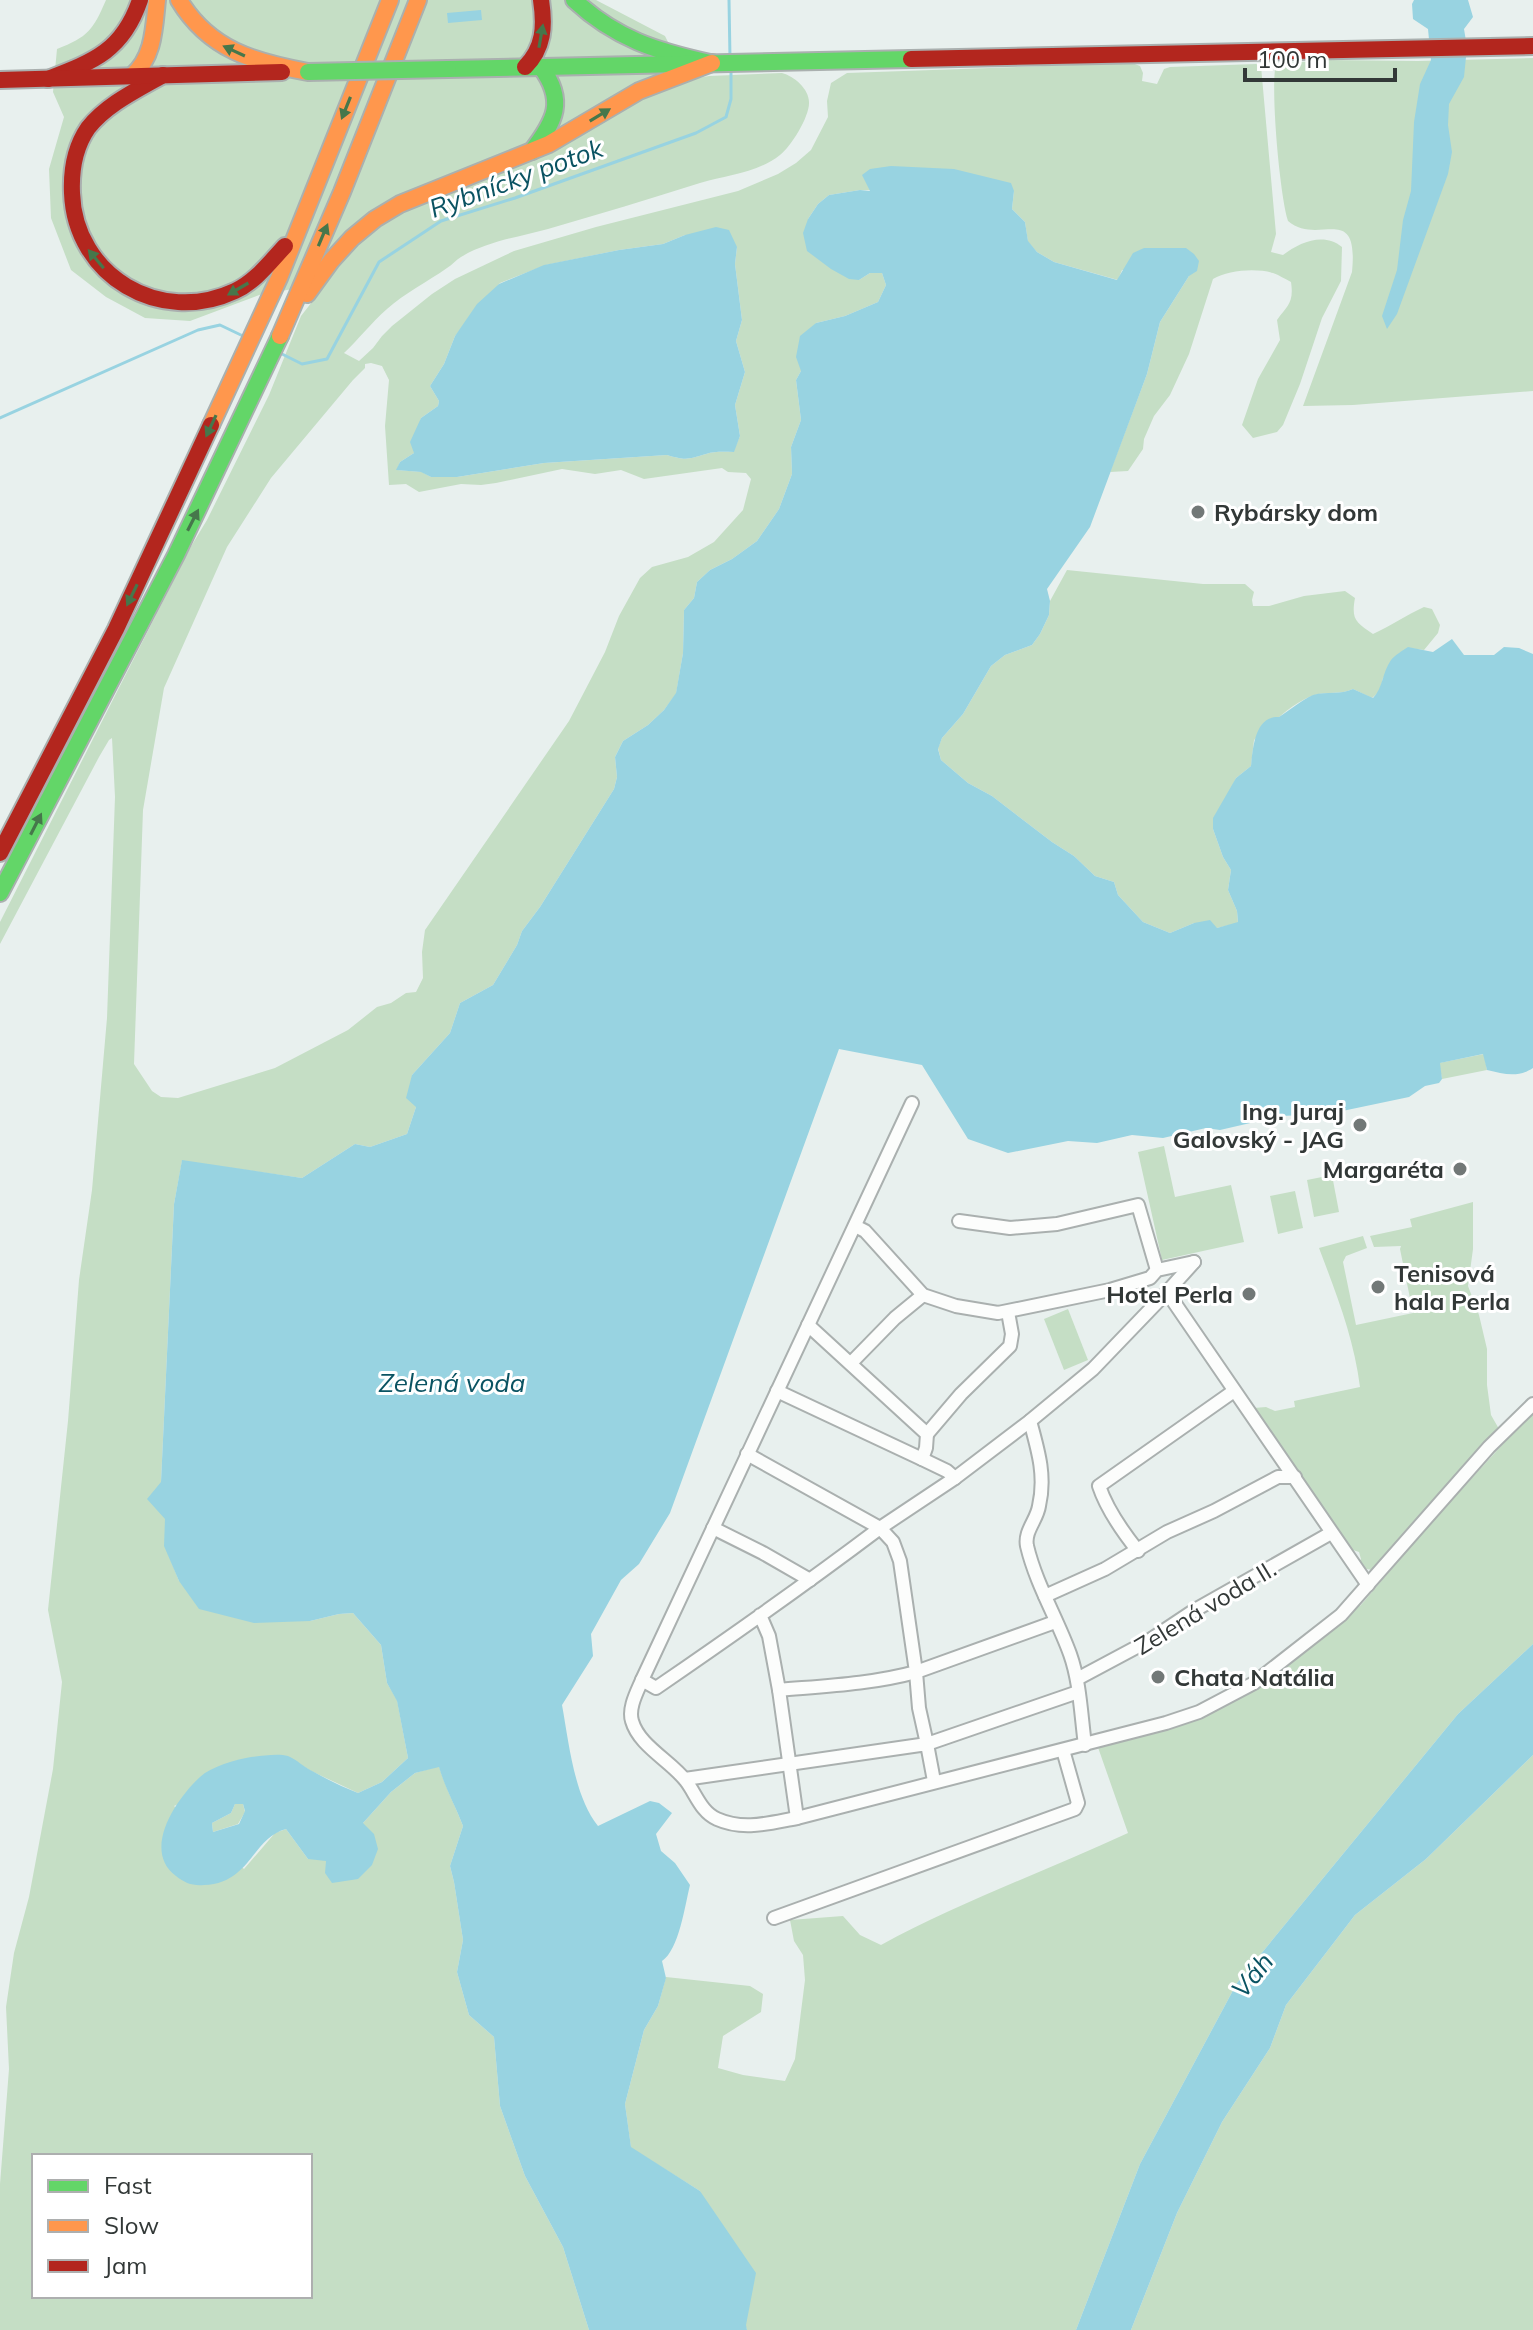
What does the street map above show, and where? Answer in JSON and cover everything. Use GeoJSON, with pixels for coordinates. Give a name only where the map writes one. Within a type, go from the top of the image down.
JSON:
{"type":"FeatureCollection","features":[{"type":"Feature","properties":{"kind":"main road"},"geometry":{"type":"LineString","coordinates":[[48,79],[88,64],[107,53],[126,32],[140,0]]}},
{"type":"Feature","properties":{"kind":"main road"},"geometry":{"type":"LineString","coordinates":[[132,76],[141,69],[148,56],[157,0]]}},
{"type":"Feature","properties":{"kind":"main road"},"geometry":{"type":"LineString","coordinates":[[179,0],[199,30],[216,42],[264,63],[308,72]]}},
{"type":"Feature","properties":{"kind":"main road"},"geometry":{"type":"LineString","coordinates":[[0,893],[200,506],[268,364],[418,0]]}},
{"type":"Feature","properties":{"kind":"main road"},"geometry":{"type":"LineString","coordinates":[[531,152],[555,117],[557,101],[552,79],[533,67],[532,61],[541,43],[544,24],[541,0]]}},
{"type":"Feature","properties":{"kind":"main road"},"geometry":{"type":"LineString","coordinates":[[574,0],[604,26],[639,45],[712,63]]}},
{"type":"Feature","properties":{"kind":"main road"},"geometry":{"type":"LineString","coordinates":[[0,853],[116,629],[258,325],[387,3]]}},
{"type":"Feature","properties":{"kind":"main road"},"geometry":{"type":"LineString","coordinates":[[0,80],[1533,46]]}},
{"type":"Feature","properties":{"kind":"main road"},"geometry":{"type":"LineString","coordinates":[[293,307],[309,292],[342,248],[375,219],[413,198],[531,152],[639,91],[712,63]]}},
{"type":"Feature","properties":{"kind":"main road"},"geometry":{"type":"LineString","coordinates":[[163,75],[121,98],[92,124],[80,143],[73,162],[70,195],[75,225],[87,250],[114,281],[144,296],[166,303],[196,303],[223,297],[249,282],[294,236]]}},
{"type":"Feature","properties":{"kind":"street"},"geometry":{"type":"LineString","coordinates":[[912,1103],[632,1706],[631,1719],[637,1732],[685,1779],[703,1808],[716,1819],[753,1826],[797,1818],[1166,1723],[1199,1712],[1229,1697],[1254,1683],[1341,1615],[1489,1447],[1533,1404]]}},
{"type":"Feature","properties":{"kind":"street"},"geometry":{"type":"LineString","coordinates":[[959,1221],[1010,1228],[1041,1226],[1138,1205],[1153,1274],[1193,1326],[1234,1391],[1368,1585]]}},
{"type":"Feature","properties":{"kind":"street"},"geometry":{"type":"LineString","coordinates":[[632,1706],[880,1528],[955,1478],[1030,1421],[1093,1369],[1194,1262],[1110,1290],[998,1313],[956,1306],[923,1295],[865,1231],[855,1226]]}},
{"type":"Feature","properties":{"kind":"street"},"geometry":{"type":"LineString","coordinates":[[851,1363],[895,1318],[923,1295]]}},
{"type":"Feature","properties":{"kind":"street"},"geometry":{"type":"LineString","coordinates":[[922,1459],[927,1434],[961,1394],[1010,1346],[1012,1334],[1008,1312]]}},
{"type":"Feature","properties":{"kind":"street"},"geometry":{"type":"LineString","coordinates":[[808,1325],[927,1434]]}},
{"type":"Feature","properties":{"kind":"street"},"geometry":{"type":"LineString","coordinates":[[777,1391],[947,1471],[955,1478]]}},
{"type":"Feature","properties":{"kind":"street"},"geometry":{"type":"LineString","coordinates":[[1138,1551],[1104,1500],[1099,1486],[1234,1391]]}},
{"type":"Feature","properties":{"kind":"street"},"geometry":{"type":"LineString","coordinates":[[1030,1421],[1042,1477],[1039,1507],[1027,1539],[1045,1596],[1069,1651],[1085,1745]]}},
{"type":"Feature","properties":{"kind":"street"},"geometry":{"type":"LineString","coordinates":[[747,1454],[880,1528],[893,1542],[900,1561],[919,1708],[934,1781]]}},
{"type":"Feature","properties":{"kind":"street"},"geometry":{"type":"LineString","coordinates":[[1278,1477],[1284,1461]]}},
{"type":"Feature","properties":{"kind":"street"},"geometry":{"type":"LineString","coordinates":[[1045,1596],[1105,1569],[1167,1532],[1278,1477],[1295,1477]]}},
{"type":"Feature","properties":{"kind":"street"},"geometry":{"type":"LineString","coordinates":[[713,1528],[810,1580]]}},
{"type":"Feature","properties":{"kind":"street","name":"Zelená voda II."},"geometry":{"type":"LineString","coordinates":[[685,1779],[927,1744],[1077,1685],[1195,1610],[1331,1533]]}},
{"type":"Feature","properties":{"kind":"street"},"geometry":{"type":"LineString","coordinates":[[760,1615],[769,1636],[779,1690],[797,1818]]}},
{"type":"Feature","properties":{"kind":"street"},"geometry":{"type":"LineString","coordinates":[[779,1690],[893,1678],[1055,1622]]}},
{"type":"Feature","properties":{"kind":"street"},"geometry":{"type":"LineString","coordinates":[[642,1680],[656,1688]]}},
{"type":"Feature","properties":{"kind":"street"},"geometry":{"type":"LineString","coordinates":[[774,1918],[1075,1809],[1078,1803],[1063,1750]]}},
{"type":"Feature","properties":{"kind":"green space"},"geometry":{"type":"Polygon","coordinates":[[[106,0],[596,0],[665,36],[687,80],[782,73],[804,88],[809,102],[803,123],[789,145],[771,161],[742,173],[471,252],[381,314],[344,353],[359,361],[392,326],[432,294],[455,279],[514,251],[738,191],[778,174],[811,150],[828,117],[827,101],[831,83],[847,73],[1132,63],[1140,66],[1142,81],[1157,84],[1164,69],[1170,67],[1256,64],[1261,66],[1276,234],[1271,252],[1283,255],[1312,240],[1328,240],[1342,247],[1341,281],[1322,318],[1300,384],[1277,432],[1253,438],[1242,425],[1258,379],[1280,340],[1277,320],[1291,299],[1291,282],[1266,271],[1226,274],[1213,279],[1189,354],[1170,395],[1154,416],[1143,449],[1128,471],[1110,472],[1147,374],[1160,322],[1189,276],[1122,270],[1118,280],[1054,262],[1037,252],[1028,242],[1025,222],[1012,209],[1014,191],[860,190],[829,195],[808,219],[859,280],[870,273],[882,273],[886,285],[878,302],[845,316],[816,323],[796,380],[801,420],[791,447],[792,474],[779,509],[757,541],[710,570],[697,582],[694,598],[684,610],[683,653],[676,694],[648,725],[623,741],[615,757],[617,777],[614,789],[522,931],[493,985],[460,1003],[450,1033],[412,1075],[416,1107],[407,1134],[370,1147],[355,1144],[302,1178],[182,1161],[174,1204],[161,1482],[165,1546],[179,1581],[310,1621],[353,1613],[381,1645],[387,1683],[397,1700],[408,1758],[382,1782],[358,1793],[287,1756],[174,1806],[244,1869],[275,1833],[286,1829],[308,1859],[363,1823],[391,1792],[415,1773],[439,1766],[463,1826],[450,1866],[463,1940],[457,1972],[469,2015],[494,2037],[500,2106],[525,2176],[563,2247],[589,2330],[0,2330],[0,2184],[9,2069],[6,2007],[14,1953],[29,1897],[53,1769],[62,1682],[48,1610],[107,1018],[115,797],[112,738],[0,944],[0,922],[207,520],[269,395],[301,316],[319,293],[318,285],[262,294],[190,321],[145,318],[106,297],[71,270],[51,218],[49,169],[64,117],[53,92],[57,49],[83,36],[93,26],[106,0]],[[685,235],[663,244],[546,265],[500,283],[455,336],[444,364],[430,386],[439,401],[438,406],[421,418],[414,453],[400,462],[397,470],[422,472],[431,477],[457,477],[544,463],[667,455],[687,459],[713,452],[733,452],[740,436],[735,405],[745,372],[736,341],[742,320],[735,264],[737,247],[685,235]],[[365,364],[365,368],[271,478],[227,547],[164,688],[143,810],[134,1064],[152,1091],[161,1097],[178,1098],[275,1068],[348,1030],[377,1007],[391,1003],[406,993],[416,992],[423,978],[425,930],[569,721],[640,578],[652,567],[688,557],[714,542],[743,510],[751,479],[746,473],[728,472],[722,468],[644,479],[621,470],[595,474],[562,469],[496,483],[461,484],[419,492],[406,484],[389,485],[385,426],[389,380],[382,366],[365,364]]]}},
{"type":"Feature","properties":{"kind":"green space"},"geometry":{"type":"Polygon","coordinates":[[[1533,58],[1533,391],[1303,406],[1352,272],[1352,250],[1349,237],[1343,231],[1300,228],[1288,221],[1277,142],[1276,64],[1326,60],[1533,58]]]}},
{"type":"Feature","properties":{"kind":"green space"},"geometry":{"type":"Polygon","coordinates":[[[1067,570],[1203,584],[1245,584],[1254,592],[1253,606],[1269,606],[1304,596],[1345,591],[1355,598],[1356,620],[1373,634],[1424,607],[1432,609],[1440,625],[1438,633],[1424,650],[1408,648],[1383,678],[1380,691],[1372,698],[1353,689],[1315,695],[1291,708],[1254,740],[1251,766],[1236,778],[1213,829],[1231,870],[1228,890],[1237,911],[1238,923],[1217,928],[1194,923],[1170,933],[1143,922],[1118,895],[1114,882],[1095,876],[1074,856],[992,796],[968,783],[941,760],[938,748],[942,738],[963,714],[991,666],[1005,655],[1032,645],[1040,634],[1049,615],[1050,601],[1067,570]]]}},
{"type":"Feature","properties":{"kind":"green space"},"geometry":{"type":"Polygon","coordinates":[[[1484,1054],[1487,1070],[1442,1079],[1439,1063],[1484,1054]]]}},
{"type":"Feature","properties":{"kind":"green space"},"geometry":{"type":"Polygon","coordinates":[[[1164,1146],[1175,1197],[1231,1185],[1244,1242],[1162,1260],[1138,1152],[1164,1146]]]}},
{"type":"Feature","properties":{"kind":"green space"},"geometry":{"type":"Polygon","coordinates":[[[1332,1175],[1339,1212],[1314,1217],[1307,1180],[1332,1175]]]}},
{"type":"Feature","properties":{"kind":"green space"},"geometry":{"type":"Polygon","coordinates":[[[1295,1191],[1303,1228],[1278,1234],[1270,1196],[1295,1191]]]}},
{"type":"Feature","properties":{"kind":"green space"},"geometry":{"type":"Polygon","coordinates":[[[1473,1202],[1473,1249],[1468,1286],[1487,1349],[1491,1415],[1499,1429],[1389,1556],[1372,1570],[1361,1568],[1359,1552],[1349,1551],[1254,1408],[1266,1407],[1275,1411],[1295,1407],[1294,1401],[1360,1387],[1349,1333],[1319,1248],[1363,1236],[1367,1248],[1346,1256],[1343,1262],[1356,1325],[1413,1313],[1401,1246],[1374,1247],[1370,1236],[1412,1227],[1410,1219],[1473,1202]]]}},
{"type":"Feature","properties":{"kind":"green space"},"geometry":{"type":"Polygon","coordinates":[[[1068,1309],[1088,1360],[1064,1370],[1044,1319],[1068,1309]]]}},
{"type":"Feature","properties":{"kind":"green space"},"geometry":{"type":"Polygon","coordinates":[[[1533,1411],[1533,1644],[1458,1714],[1237,1983],[1140,2164],[1076,2330],[747,2330],[700,2191],[631,2148],[625,2104],[644,2030],[658,2006],[666,1977],[750,1986],[763,1994],[761,2012],[723,2036],[718,2068],[785,2081],[795,2059],[805,1980],[803,1955],[794,1941],[790,1920],[843,1916],[860,1935],[881,1945],[972,1901],[1128,1833],[1094,1736],[1147,1723],[1231,1693],[1297,1644],[1363,1585],[1360,1606],[1533,1411]]]}},
{"type":"Feature","properties":{"kind":"green space"},"geometry":{"type":"Polygon","coordinates":[[[1533,1755],[1533,2330],[1131,2330],[1177,2213],[1222,2122],[1270,2048],[1286,2005],[1355,1915],[1426,1859],[1533,1755]]]}},
{"type":"Feature","properties":{"kind":"green space"},"geometry":{"type":"Polygon","coordinates":[[[235,1804],[243,1804],[245,1812],[238,1824],[213,1832],[212,1823],[231,1813],[235,1804]]]}},
{"type":"Feature","properties":{"kind":"water"},"geometry":{"type":"Polygon","coordinates":[[[1414,0],[1468,0],[1473,17],[1464,29],[1467,47],[1464,77],[1449,104],[1452,152],[1448,174],[1397,314],[1387,329],[1382,316],[1397,270],[1403,220],[1411,191],[1414,122],[1420,84],[1431,60],[1428,29],[1413,19],[1414,0]]]}},
{"type":"Feature","properties":{"kind":"water"},"geometry":{"type":"Polygon","coordinates":[[[481,10],[482,20],[448,23],[447,13],[481,10]]]}},
{"type":"Feature","properties":{"kind":"water","name":"Zelená voda"},"geometry":{"type":"Polygon","coordinates":[[[891,166],[954,169],[1011,183],[1014,191],[1012,209],[1025,222],[1028,241],[1037,252],[1054,262],[1117,280],[1133,253],[1144,248],[1186,248],[1199,261],[1197,271],[1189,276],[1160,322],[1147,374],[1090,527],[1047,589],[1049,615],[1040,634],[1032,645],[1005,655],[991,666],[963,714],[942,738],[938,749],[941,760],[968,783],[992,796],[1074,856],[1095,876],[1114,882],[1118,895],[1143,922],[1170,933],[1210,920],[1217,928],[1238,922],[1228,890],[1231,870],[1213,829],[1213,818],[1236,778],[1251,766],[1257,734],[1265,722],[1279,717],[1313,695],[1353,689],[1373,698],[1391,660],[1408,647],[1433,652],[1452,639],[1464,655],[1494,655],[1504,647],[1519,648],[1533,654],[1533,1068],[1516,1074],[1487,1070],[1483,1054],[1440,1063],[1442,1079],[1439,1083],[1425,1086],[1409,1097],[1328,1114],[1281,1116],[1220,1130],[1206,1128],[1163,1138],[1132,1135],[1097,1143],[1068,1141],[1008,1153],[968,1139],[922,1065],[839,1049],[670,1513],[639,1564],[621,1580],[591,1634],[593,1656],[562,1705],[578,1785],[598,1826],[650,1801],[659,1803],[672,1813],[656,1834],[661,1851],[675,1863],[690,1885],[677,1937],[662,1961],[666,1978],[658,2006],[644,2030],[625,2104],[631,2147],[700,2191],[756,2273],[747,2330],[589,2330],[563,2247],[525,2176],[500,2106],[494,2037],[469,2015],[457,1972],[463,1940],[450,1866],[463,1826],[439,1767],[415,1773],[391,1792],[363,1823],[374,1834],[378,1849],[372,1865],[358,1879],[332,1883],[325,1873],[326,1861],[308,1859],[286,1829],[265,1842],[232,1877],[220,1882],[189,1884],[166,1865],[162,1839],[173,1811],[200,1777],[217,1767],[251,1757],[284,1755],[358,1793],[382,1782],[408,1758],[397,1701],[387,1683],[381,1645],[353,1613],[310,1621],[254,1623],[199,1609],[179,1581],[164,1546],[165,1519],[147,1499],[161,1482],[174,1204],[182,1160],[302,1178],[355,1144],[370,1147],[407,1134],[416,1107],[406,1098],[412,1075],[450,1033],[460,1003],[493,985],[522,931],[614,789],[617,777],[615,757],[623,741],[648,725],[676,693],[683,653],[684,610],[694,598],[697,582],[710,570],[757,541],[779,509],[792,474],[791,447],[801,420],[796,380],[801,371],[796,357],[800,336],[816,323],[845,316],[878,302],[886,285],[882,273],[870,273],[859,280],[849,279],[831,269],[807,251],[803,233],[818,204],[829,195],[870,191],[862,175],[870,169],[891,166]],[[235,1804],[231,1813],[212,1823],[213,1832],[239,1824],[245,1811],[243,1804],[235,1804]]]}},
{"type":"Feature","properties":{"kind":"water"},"geometry":{"type":"Polygon","coordinates":[[[716,227],[729,230],[737,247],[735,264],[742,320],[736,341],[745,372],[735,405],[740,436],[734,452],[713,452],[687,459],[667,455],[544,463],[457,477],[431,477],[421,472],[396,470],[400,462],[414,453],[410,442],[421,418],[438,406],[439,401],[430,386],[444,364],[455,336],[477,304],[499,284],[544,265],[663,244],[716,227]]]}},
{"type":"Feature","properties":{"kind":"water","name":"Váh"},"geometry":{"type":"Polygon","coordinates":[[[1533,1644],[1533,1755],[1426,1859],[1355,1915],[1286,2005],[1270,2048],[1222,2122],[1177,2213],[1131,2330],[1076,2330],[1140,2164],[1237,1983],[1458,1714],[1533,1644]]]}},
{"type":"Feature","properties":{"kind":"waterway","name":"Rybnícky potok"},"geometry":{"type":"LineString","coordinates":[[729,0],[730,58]]}},
{"type":"Feature","properties":{"kind":"waterway","name":"Rybnícky potok"},"geometry":{"type":"LineString","coordinates":[[282,354],[302,364],[327,359],[379,262],[441,221],[696,133],[726,117],[731,99],[731,70]]}},
{"type":"Feature","properties":{"kind":"waterway","name":"Rybnícky potok"},"geometry":{"type":"LineString","coordinates":[[0,418],[198,330],[220,325],[243,336]]}},
{"type":"Feature","properties":{"kind":"traffic: fast"},"geometry":{"type":"LineString","coordinates":[[574,0],[605,25],[638,42],[710,63]]}},
{"type":"Feature","properties":{"kind":"traffic: fast"},"geometry":{"type":"LineString","coordinates":[[448,69],[911,59]]}},
{"type":"Feature","properties":{"kind":"traffic: fast"},"geometry":{"type":"LineString","coordinates":[[532,151],[552,120],[555,101],[549,79],[541,67]]}},
{"type":"Feature","properties":{"kind":"traffic: fast"},"geometry":{"type":"LineString","coordinates":[[308,72],[448,69]]}},
{"type":"Feature","properties":{"kind":"traffic: fast"},"geometry":{"type":"LineString","coordinates":[[0,893],[176,555],[280,336]]}},
{"type":"Feature","properties":{"kind":"traffic: slow"},"geometry":{"type":"LineString","coordinates":[[132,76],[149,51],[157,0]]}},
{"type":"Feature","properties":{"kind":"traffic: slow"},"geometry":{"type":"LineString","coordinates":[[179,0],[204,31],[234,51],[269,64],[308,72]]}},
{"type":"Feature","properties":{"kind":"traffic: slow"},"geometry":{"type":"LineString","coordinates":[[211,425],[279,278],[390,0]]}},
{"type":"Feature","properties":{"kind":"traffic: slow"},"geometry":{"type":"LineString","coordinates":[[280,336],[342,192],[418,0]]}},
{"type":"Feature","properties":{"kind":"traffic: slow"},"geometry":{"type":"LineString","coordinates":[[307,294],[352,238],[400,204],[549,144],[639,91],[712,63]]}},
{"type":"Feature","properties":{"kind":"traffic: jam"},"geometry":{"type":"LineString","coordinates":[[48,79],[105,52],[125,31],[140,0]]}},
{"type":"Feature","properties":{"kind":"traffic: jam"},"geometry":{"type":"LineString","coordinates":[[525,67],[536,52],[542,36],[541,0]]}},
{"type":"Feature","properties":{"kind":"traffic: jam"},"geometry":{"type":"LineString","coordinates":[[911,59],[1533,46]]}},
{"type":"Feature","properties":{"kind":"traffic: jam"},"geometry":{"type":"LineString","coordinates":[[0,80],[282,72]]}},
{"type":"Feature","properties":{"kind":"traffic: jam"},"geometry":{"type":"LineString","coordinates":[[163,75],[104,112],[88,128],[80,143],[73,167],[72,193],[77,222],[88,248],[105,270],[126,286],[151,297],[178,302],[207,300],[235,291],[256,277],[285,246]]}},
{"type":"Feature","properties":{"kind":"traffic: jam"},"geometry":{"type":"LineString","coordinates":[[0,853],[116,629],[211,425]]}},
{"type":"Feature","properties":{"kind":"place","name":"Rybársky dom"},"geometry":{"type":"Point","coordinates":[1198,512]}},
{"type":"Feature","properties":{"kind":"place","name":"Ing. Juraj Galovský - JAG"},"geometry":{"type":"Point","coordinates":[1360,1125]}},
{"type":"Feature","properties":{"kind":"place","name":"Margaréta"},"geometry":{"type":"Point","coordinates":[1460,1169]}},
{"type":"Feature","properties":{"kind":"place","name":"Tenisová hala Perla"},"geometry":{"type":"Point","coordinates":[1378,1287]}},
{"type":"Feature","properties":{"kind":"place","name":"Hotel Perla"},"geometry":{"type":"Point","coordinates":[1249,1294]}},
{"type":"Feature","properties":{"kind":"place","name":"Chata Natália"},"geometry":{"type":"Point","coordinates":[1158,1677]}}]}
